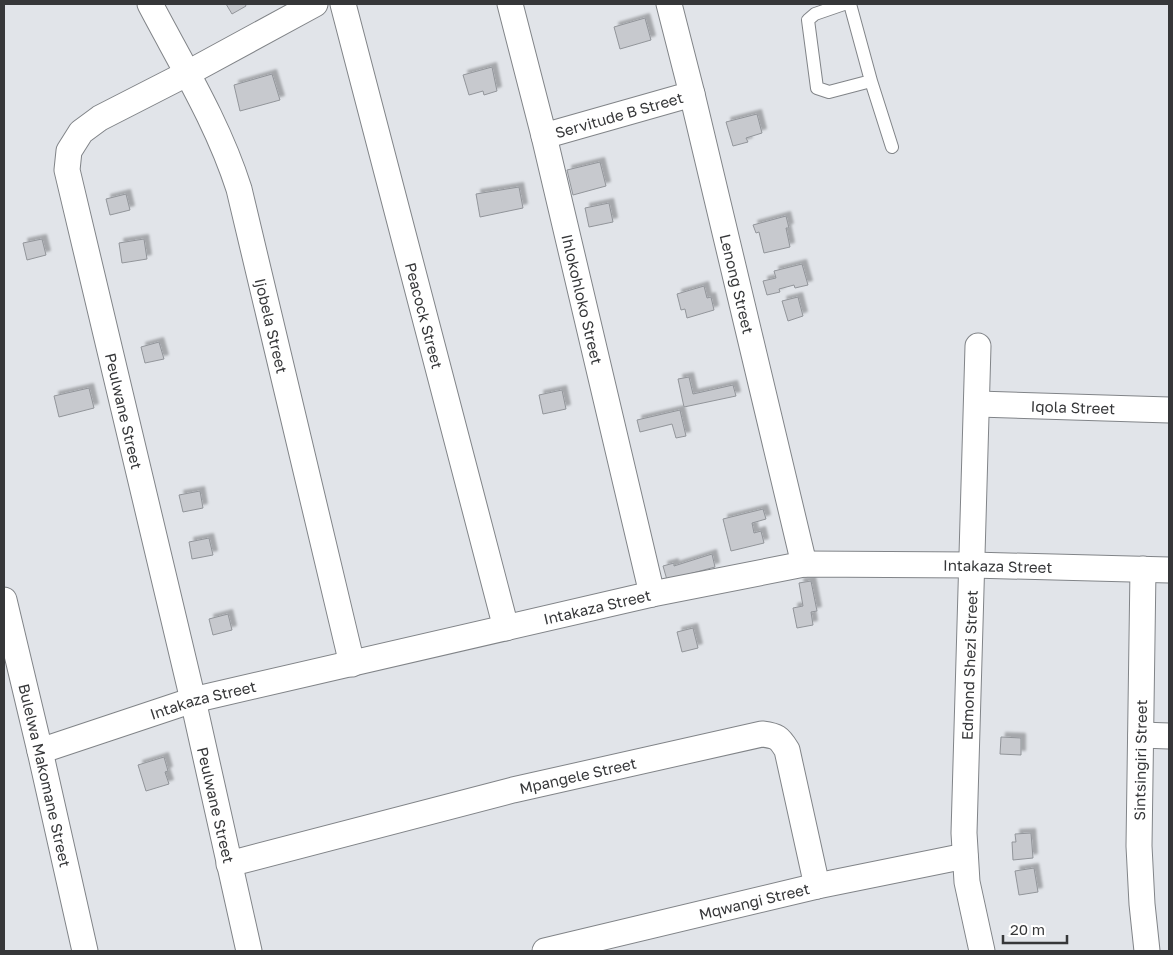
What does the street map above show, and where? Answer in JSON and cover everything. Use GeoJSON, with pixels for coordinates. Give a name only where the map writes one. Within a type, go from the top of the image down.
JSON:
{"type":"FeatureCollection","features":[{"type":"Feature","properties":{"kind":"street","name":"Ijobela Street"},"geometry":{"type":"LineString","coordinates":[[150,4],[218,131],[239,189],[352,664]]}},
{"type":"Feature","properties":{"kind":"street","name":"Peulwane Street"},"geometry":{"type":"LineString","coordinates":[[250,951],[68,170],[69,151],[81,132],[100,118],[188,73],[314,4]]}},
{"type":"Feature","properties":{"kind":"street","name":"Peacock Street"},"geometry":{"type":"LineString","coordinates":[[343,4],[506,628]]}},
{"type":"Feature","properties":{"kind":"street","name":"Ihlokohloko Street"},"geometry":{"type":"LineString","coordinates":[[510,4],[544,136],[652,594]]}},
{"type":"Feature","properties":{"kind":"street","name":"Lenong Street"},"geometry":{"type":"LineString","coordinates":[[669,4],[804,564]]}},
{"type":"Feature","properties":{"kind":"street","name":"Servitude B Street"},"geometry":{"type":"LineString","coordinates":[[544,136],[692,94]]}},
{"type":"Feature","properties":{"kind":"street","name":"Edmond Shezi Street"},"geometry":{"type":"LineString","coordinates":[[978,346],[965,856],[967,882],[982,951]]}},
{"type":"Feature","properties":{"kind":"street","name":"Iqola Street"},"geometry":{"type":"LineString","coordinates":[[978,404],[1169,410]]}},
{"type":"Feature","properties":{"kind":"street","name":"Intakaza Street"},"geometry":{"type":"LineString","coordinates":[[40,751],[193,700],[652,594],[804,564],[972,565],[1169,570]]}},
{"type":"Feature","properties":{"kind":"street","name":"Sintsingiri Street"},"geometry":{"type":"LineString","coordinates":[[1143,569],[1139,846],[1147,951]]}},
{"type":"Feature","properties":{"kind":"street","name":"Bulelwa Makomane Street"},"geometry":{"type":"LineString","coordinates":[[4,600],[40,751],[84,951]]}},
{"type":"Feature","properties":{"kind":"street","name":"Mpangele Street"},"geometry":{"type":"LineString","coordinates":[[229,864],[513,790],[762,734],[772,735],[780,739],[787,750],[817,886]]}},
{"type":"Feature","properties":{"kind":"street"},"geometry":{"type":"LineString","coordinates":[[1141,735],[1169,736]]}},
{"type":"Feature","properties":{"kind":"street","name":"Mqwangi Street"},"geometry":{"type":"LineString","coordinates":[[545,951],[817,886],[965,856]]}},
{"type":"Feature","properties":{"kind":"lane"},"geometry":{"type":"LineString","coordinates":[[844,4],[815,14],[808,20],[817,88],[829,92],[871,81]]}},
{"type":"Feature","properties":{"kind":"lane"},"geometry":{"type":"LineString","coordinates":[[850,4],[871,81],[892,147]]}},
{"type":"Feature","properties":{"kind":"building"},"geometry":{"type":"Polygon","coordinates":[[[226,4],[245,4],[246,6],[232,14],[226,4]]]}},
{"type":"Feature","properties":{"kind":"building"},"geometry":{"type":"Polygon","coordinates":[[[645,18],[651,40],[620,49],[614,27],[645,18]]]}},
{"type":"Feature","properties":{"kind":"building"},"geometry":{"type":"Polygon","coordinates":[[[492,67],[497,91],[484,95],[483,91],[469,95],[463,75],[492,67]]]}},
{"type":"Feature","properties":{"kind":"building"},"geometry":{"type":"Polygon","coordinates":[[[272,74],[280,100],[240,111],[234,85],[272,74]]]}},
{"type":"Feature","properties":{"kind":"building"},"geometry":{"type":"Polygon","coordinates":[[[757,114],[762,133],[746,138],[748,142],[733,146],[726,122],[757,114]]]}},
{"type":"Feature","properties":{"kind":"building"},"geometry":{"type":"Polygon","coordinates":[[[600,162],[606,186],[573,195],[567,170],[600,162]]]}},
{"type":"Feature","properties":{"kind":"building"},"geometry":{"type":"Polygon","coordinates":[[[519,187],[523,208],[480,217],[476,194],[519,187]]]}},
{"type":"Feature","properties":{"kind":"building"},"geometry":{"type":"Polygon","coordinates":[[[126,194],[130,210],[110,215],[106,199],[126,194]]]}},
{"type":"Feature","properties":{"kind":"building"},"geometry":{"type":"Polygon","coordinates":[[[609,203],[613,222],[589,227],[585,208],[609,203]]]}},
{"type":"Feature","properties":{"kind":"building"},"geometry":{"type":"Polygon","coordinates":[[[786,216],[789,228],[786,228],[790,247],[764,253],[759,232],[756,233],[753,225],[786,216]]]}},
{"type":"Feature","properties":{"kind":"building"},"geometry":{"type":"Polygon","coordinates":[[[42,239],[46,255],[27,260],[23,243],[42,239]]]}},
{"type":"Feature","properties":{"kind":"building"},"geometry":{"type":"Polygon","coordinates":[[[144,239],[147,259],[122,263],[119,243],[144,239]]]}},
{"type":"Feature","properties":{"kind":"building"},"geometry":{"type":"Polygon","coordinates":[[[802,264],[808,285],[795,288],[794,285],[779,289],[780,292],[767,295],[763,281],[776,278],[774,271],[802,264]]]}},
{"type":"Feature","properties":{"kind":"building"},"geometry":{"type":"Polygon","coordinates":[[[704,286],[707,298],[711,297],[714,310],[687,318],[685,309],[681,310],[677,294],[704,286]]]}},
{"type":"Feature","properties":{"kind":"building"},"geometry":{"type":"Polygon","coordinates":[[[798,297],[803,316],[788,321],[782,301],[798,297]]]}},
{"type":"Feature","properties":{"kind":"building"},"geometry":{"type":"Polygon","coordinates":[[[159,342],[164,359],[145,363],[141,347],[159,342]]]}},
{"type":"Feature","properties":{"kind":"building"},"geometry":{"type":"Polygon","coordinates":[[[689,377],[693,394],[733,385],[736,396],[684,407],[678,379],[689,377]]]}},
{"type":"Feature","properties":{"kind":"building"},"geometry":{"type":"Polygon","coordinates":[[[89,388],[94,408],[59,417],[54,396],[89,388]]]}},
{"type":"Feature","properties":{"kind":"building"},"geometry":{"type":"Polygon","coordinates":[[[562,390],[566,409],[543,414],[539,395],[562,390]]]}},
{"type":"Feature","properties":{"kind":"building"},"geometry":{"type":"Polygon","coordinates":[[[680,410],[686,436],[676,438],[672,424],[640,432],[637,420],[680,410]]]}},
{"type":"Feature","properties":{"kind":"building"},"geometry":{"type":"Polygon","coordinates":[[[200,491],[203,508],[183,512],[179,495],[200,491]]]}},
{"type":"Feature","properties":{"kind":"building"},"geometry":{"type":"Polygon","coordinates":[[[763,509],[766,519],[752,523],[754,533],[761,531],[764,543],[731,551],[723,519],[763,509]]]}},
{"type":"Feature","properties":{"kind":"building"},"geometry":{"type":"Polygon","coordinates":[[[209,538],[213,555],[192,559],[189,542],[209,538]]]}},
{"type":"Feature","properties":{"kind":"building"},"geometry":{"type":"Polygon","coordinates":[[[712,554],[715,567],[667,580],[663,566],[674,563],[674,566],[712,554]]]}},
{"type":"Feature","properties":{"kind":"building"},"geometry":{"type":"Polygon","coordinates":[[[811,581],[817,611],[811,612],[813,625],[797,628],[793,608],[803,606],[799,583],[811,581]]]}},
{"type":"Feature","properties":{"kind":"building"},"geometry":{"type":"Polygon","coordinates":[[[228,614],[232,630],[213,635],[209,619],[228,614]]]}},
{"type":"Feature","properties":{"kind":"building"},"geometry":{"type":"Polygon","coordinates":[[[693,628],[698,648],[682,652],[677,632],[693,628]]]}},
{"type":"Feature","properties":{"kind":"building"},"geometry":{"type":"Polygon","coordinates":[[[1001,737],[1021,738],[1021,755],[1000,754],[1001,737]]]}},
{"type":"Feature","properties":{"kind":"building"},"geometry":{"type":"Polygon","coordinates":[[[164,757],[168,771],[165,772],[169,784],[146,791],[138,765],[164,757]]]}},
{"type":"Feature","properties":{"kind":"building"},"geometry":{"type":"Polygon","coordinates":[[[1031,833],[1033,858],[1013,860],[1012,842],[1016,842],[1015,834],[1031,833]]]}},
{"type":"Feature","properties":{"kind":"building"},"geometry":{"type":"Polygon","coordinates":[[[1034,868],[1038,892],[1019,895],[1015,871],[1034,868]]]}}]}
